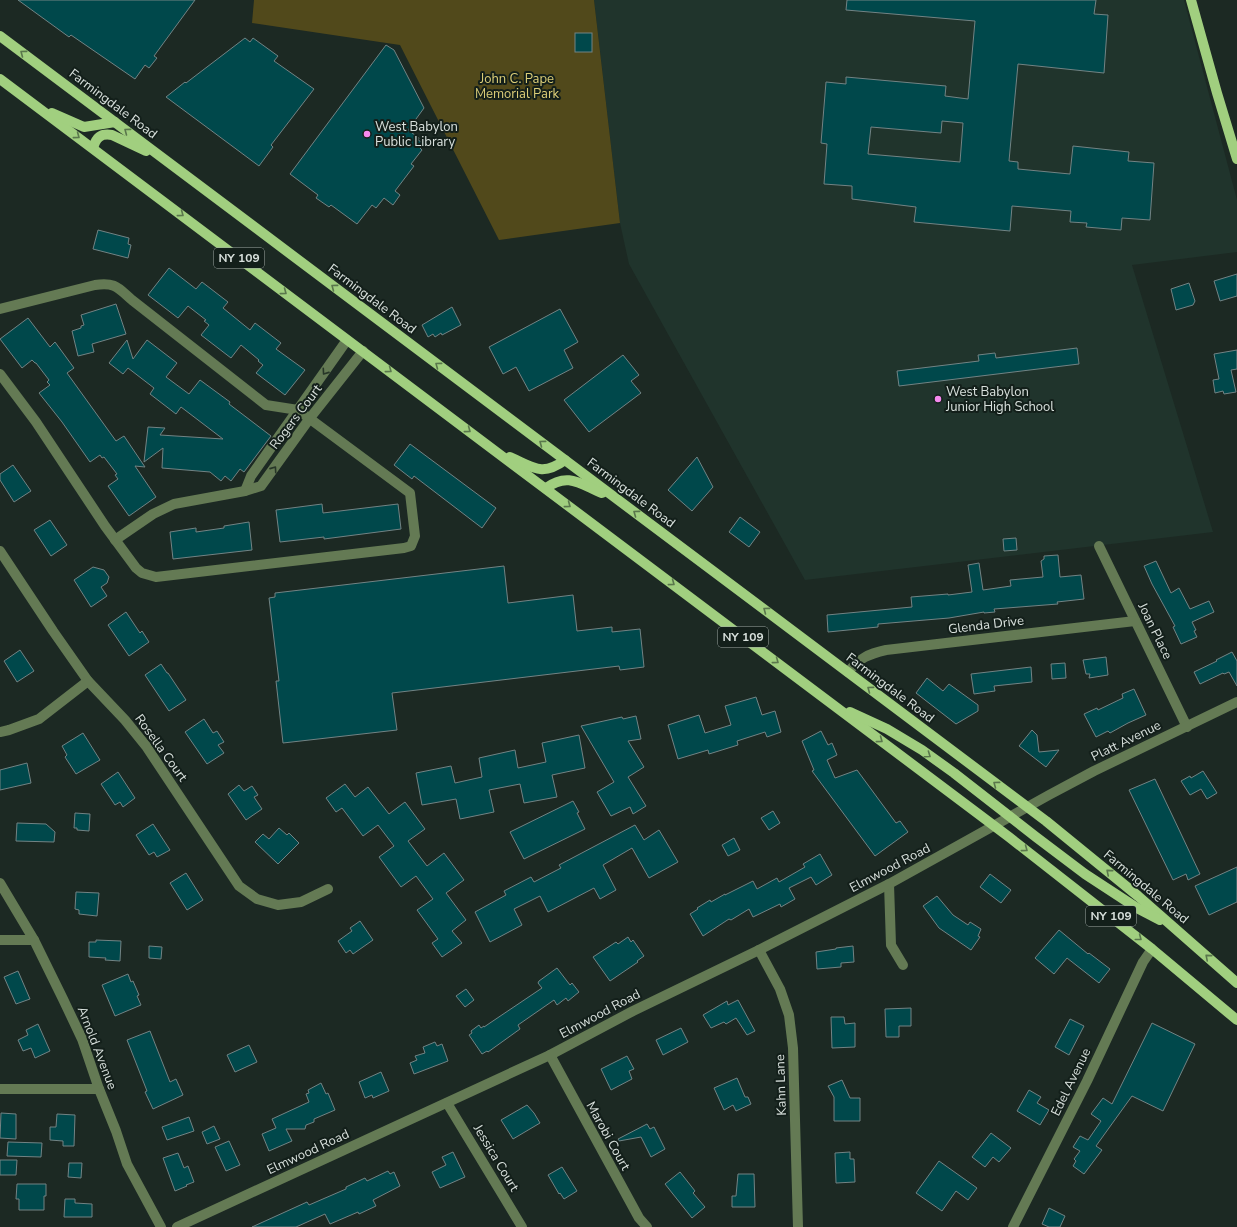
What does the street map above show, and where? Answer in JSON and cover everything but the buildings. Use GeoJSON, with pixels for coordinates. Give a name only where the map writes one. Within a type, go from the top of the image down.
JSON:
{"type":"FeatureCollection","features":[{"type":"Feature","properties":{"kind":"main road"},"geometry":{"type":"LineString","coordinates":[[1191,0],[1216,93],[1237,159]]}},
{"type":"Feature","properties":{"kind":"main road","name":"Farmingdale Road"},"geometry":{"type":"LineString","coordinates":[[0,36],[1027,807],[1085,852],[1173,926],[1237,983]]}},
{"type":"Feature","properties":{"kind":"main road","name":"NY 109"},"geometry":{"type":"LineString","coordinates":[[0,79],[994,825],[1152,949],[1237,1020]]}},
{"type":"Feature","properties":{"kind":"main road"},"geometry":{"type":"LineString","coordinates":[[34,104],[84,127],[114,122]]}},
{"type":"Feature","properties":{"kind":"main road"},"geometry":{"type":"LineString","coordinates":[[93,148],[98,137],[106,134],[112,135],[169,163]]}},
{"type":"Feature","properties":{"kind":"main road"},"geometry":{"type":"LineString","coordinates":[[492,448],[543,470],[554,468],[565,460]]}},
{"type":"Feature","properties":{"kind":"main road"},"geometry":{"type":"LineString","coordinates":[[546,488],[555,482],[566,480],[577,482],[618,500]]}},
{"type":"Feature","properties":{"kind":"main road"},"geometry":{"type":"LineString","coordinates":[[832,704],[887,729],[906,740],[954,773],[1067,860],[1130,904],[1173,926]]}},
{"type":"Feature","properties":{"kind":"street"},"geometry":{"type":"LineString","coordinates":[[0,310],[95,285],[110,283],[117,287],[266,405],[298,410],[410,493],[415,536],[412,546],[156,577],[142,573],[136,568],[115,540],[36,422],[0,374]]}},
{"type":"Feature","properties":{"kind":"street","name":"Rogers Court"},"geometry":{"type":"LineString","coordinates":[[245,491],[251,476],[347,340]]}},
{"type":"Feature","properties":{"kind":"street","name":"Rogers Court"},"geometry":{"type":"LineString","coordinates":[[115,540],[153,514],[174,504],[245,491],[262,486],[310,418],[363,351]]}},
{"type":"Feature","properties":{"kind":"street","name":"Joan Place"},"geometry":{"type":"LineString","coordinates":[[1099,546],[1186,727]]}},
{"type":"Feature","properties":{"kind":"street","name":"Rosella Court"},"geometry":{"type":"LineString","coordinates":[[0,550],[88,681],[146,746],[239,886],[257,899],[278,905],[301,902],[328,889]]}},
{"type":"Feature","properties":{"kind":"street","name":"Glenda Drive"},"geometry":{"type":"LineString","coordinates":[[848,672],[855,663],[864,656],[886,650],[1135,621]]}},
{"type":"Feature","properties":{"kind":"street"},"geometry":{"type":"LineString","coordinates":[[0,732],[39,719],[88,681]]}},
{"type":"Feature","properties":{"kind":"street","name":"Platt Avenue"},"geometry":{"type":"LineString","coordinates":[[1027,807],[1094,771],[1237,702]]}},
{"type":"Feature","properties":{"kind":"street","name":"Elmwood Road"},"geometry":{"type":"LineString","coordinates":[[177,1227],[550,1055],[889,884],[1027,807]]}},
{"type":"Feature","properties":{"kind":"street","name":"Arnold Avenue"},"geometry":{"type":"LineString","coordinates":[[0,883],[34,940],[82,1039],[127,1164],[161,1227]]}},
{"type":"Feature","properties":{"kind":"street"},"geometry":{"type":"LineString","coordinates":[[889,884],[891,945],[903,965]]}},
{"type":"Feature","properties":{"kind":"street"},"geometry":{"type":"LineString","coordinates":[[0,940],[34,940]]}},
{"type":"Feature","properties":{"kind":"street","name":"Edel Avenue"},"geometry":{"type":"LineString","coordinates":[[1012,1227],[1087,1081],[1143,962],[1152,949]]}},
{"type":"Feature","properties":{"kind":"street","name":"Kahn Lane"},"geometry":{"type":"LineString","coordinates":[[759,950],[780,989],[789,1015],[793,1048],[798,1227]]}},
{"type":"Feature","properties":{"kind":"street","name":"Marobi Court"},"geometry":{"type":"LineString","coordinates":[[550,1055],[638,1218],[647,1227]]}},
{"type":"Feature","properties":{"kind":"street"},"geometry":{"type":"LineString","coordinates":[[0,1089],[99,1089]]}},
{"type":"Feature","properties":{"kind":"street","name":"Jessica Court"},"geometry":{"type":"LineString","coordinates":[[447,1103],[522,1227]]}},
{"type":"Feature","properties":{"kind":"shaded area","name":"West Babylon Junior High School"},"geometry":{"type":"Polygon","coordinates":[[[594,0],[1184,0],[1237,200],[1237,252],[1132,265],[1213,532],[805,580],[629,264],[620,223],[594,0]]]}},
{"type":"Feature","properties":{"kind":"green space","name":"John C. Pape Memorial Park"},"geometry":{"type":"Polygon","coordinates":[[[254,0],[594,0],[620,223],[499,240],[400,45],[252,23],[254,0]]]}},
{"type":"Feature","properties":{"kind":"place","name":"West Babylon Public Library"},"geometry":{"type":"Point","coordinates":[367,134]}},
{"type":"Feature","properties":{"kind":"place","name":"West Babylon Junior High School"},"geometry":{"type":"Point","coordinates":[938,399]}}]}
